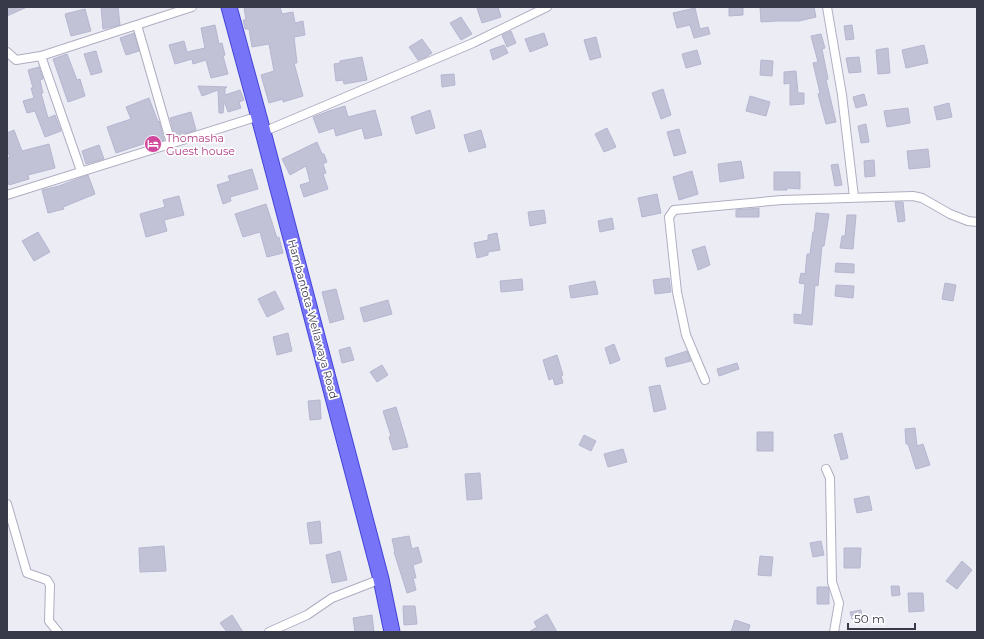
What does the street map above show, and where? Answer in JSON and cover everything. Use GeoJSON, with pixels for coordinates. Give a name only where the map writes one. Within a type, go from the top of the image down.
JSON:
{"type":"FeatureCollection","features":[{"type":"Feature","properties":{"kind":"highway","name":"Hambantota-Wellawaya Road"},"geometry":{"type":"LineString","coordinates":[[229,7],[381,579],[392,632]]}},
{"type":"Feature","properties":{"kind":"street"},"geometry":{"type":"LineString","coordinates":[[7,52],[16,60],[41,56],[192,7]]}},
{"type":"Feature","properties":{"kind":"street"},"geometry":{"type":"LineString","coordinates":[[263,132],[474,42],[547,7]]}},
{"type":"Feature","properties":{"kind":"street"},"geometry":{"type":"LineString","coordinates":[[827,7],[842,95],[854,197]]}},
{"type":"Feature","properties":{"kind":"street"},"geometry":{"type":"LineString","coordinates":[[137,25],[171,143]]}},
{"type":"Feature","properties":{"kind":"street"},"geometry":{"type":"LineString","coordinates":[[41,56],[81,171]]}},
{"type":"Feature","properties":{"kind":"street"},"geometry":{"type":"LineString","coordinates":[[7,194],[259,116]]}},
{"type":"Feature","properties":{"kind":"street"},"geometry":{"type":"LineString","coordinates":[[705,380],[686,335],[678,292],[669,217],[674,210],[782,200],[913,196],[922,198],[950,214],[968,221],[977,222]]}},
{"type":"Feature","properties":{"kind":"street"},"geometry":{"type":"LineString","coordinates":[[826,469],[830,478],[832,582],[838,603],[834,632]]}},
{"type":"Feature","properties":{"kind":"street"},"geometry":{"type":"LineString","coordinates":[[7,504],[27,573],[47,580],[50,584],[49,621],[58,632]]}},
{"type":"Feature","properties":{"kind":"street"},"geometry":{"type":"LineString","coordinates":[[269,632],[307,615],[332,598],[381,579]]}},
{"type":"Feature","properties":{"kind":"building"},"geometry":{"type":"Polygon","coordinates":[[[7,7],[27,7],[7,16],[7,7]]]}},
{"type":"Feature","properties":{"kind":"building"},"geometry":{"type":"Polygon","coordinates":[[[101,7],[118,7],[120,25],[103,29],[101,7]]]}},
{"type":"Feature","properties":{"kind":"building"},"geometry":{"type":"Polygon","coordinates":[[[244,7],[280,7],[282,14],[293,12],[295,23],[303,21],[305,35],[294,37],[297,63],[294,63],[303,96],[283,102],[283,99],[269,103],[261,75],[274,71],[269,44],[252,47],[249,29],[245,29],[243,20],[246,20],[244,7]]]}},
{"type":"Feature","properties":{"kind":"building"},"geometry":{"type":"Polygon","coordinates":[[[498,7],[501,17],[482,23],[477,8],[498,7]]]}},
{"type":"Feature","properties":{"kind":"building"},"geometry":{"type":"Polygon","coordinates":[[[729,7],[743,7],[743,15],[729,16],[729,7]]]}},
{"type":"Feature","properties":{"kind":"building"},"geometry":{"type":"Polygon","coordinates":[[[760,7],[814,7],[816,17],[799,21],[761,22],[760,7]]]}},
{"type":"Feature","properties":{"kind":"building"},"geometry":{"type":"Polygon","coordinates":[[[695,8],[700,29],[708,27],[710,34],[694,38],[690,25],[677,28],[673,13],[695,8]]]}},
{"type":"Feature","properties":{"kind":"building"},"geometry":{"type":"Polygon","coordinates":[[[85,9],[91,31],[71,36],[65,14],[85,9]]]}},
{"type":"Feature","properties":{"kind":"building"},"geometry":{"type":"Polygon","coordinates":[[[461,17],[472,34],[461,40],[450,23],[461,17]]]}},
{"type":"Feature","properties":{"kind":"building"},"geometry":{"type":"Polygon","coordinates":[[[215,25],[219,44],[222,43],[225,55],[223,56],[228,74],[211,78],[206,60],[193,64],[192,59],[175,64],[169,45],[184,41],[187,52],[205,48],[201,28],[215,25]]]}},
{"type":"Feature","properties":{"kind":"building"},"geometry":{"type":"Polygon","coordinates":[[[852,25],[854,39],[846,40],[844,26],[852,25]]]}},
{"type":"Feature","properties":{"kind":"building"},"geometry":{"type":"Polygon","coordinates":[[[511,31],[516,43],[507,47],[502,35],[511,31]]]}},
{"type":"Feature","properties":{"kind":"building"},"geometry":{"type":"Polygon","coordinates":[[[134,33],[139,51],[126,55],[120,38],[134,33]]]}},
{"type":"Feature","properties":{"kind":"building"},"geometry":{"type":"Polygon","coordinates":[[[544,33],[548,45],[530,52],[525,39],[544,33]]]}},
{"type":"Feature","properties":{"kind":"building"},"geometry":{"type":"Polygon","coordinates":[[[821,34],[825,48],[822,49],[828,79],[826,80],[836,122],[826,124],[818,94],[820,93],[813,63],[818,62],[811,36],[821,34]]]}},
{"type":"Feature","properties":{"kind":"building"},"geometry":{"type":"Polygon","coordinates":[[[596,37],[601,57],[590,60],[584,40],[596,37]]]}},
{"type":"Feature","properties":{"kind":"building"},"geometry":{"type":"Polygon","coordinates":[[[422,39],[432,53],[418,60],[409,47],[422,39]]]}},
{"type":"Feature","properties":{"kind":"building"},"geometry":{"type":"Polygon","coordinates":[[[504,45],[508,53],[493,60],[490,50],[504,45]]]}},
{"type":"Feature","properties":{"kind":"building"},"geometry":{"type":"Polygon","coordinates":[[[924,45],[928,63],[906,68],[902,50],[924,45]]]}},
{"type":"Feature","properties":{"kind":"building"},"geometry":{"type":"Polygon","coordinates":[[[888,48],[890,73],[878,74],[876,50],[888,48]]]}},
{"type":"Feature","properties":{"kind":"building"},"geometry":{"type":"Polygon","coordinates":[[[697,50],[701,64],[686,68],[682,54],[697,50]]]}},
{"type":"Feature","properties":{"kind":"building"},"geometry":{"type":"Polygon","coordinates":[[[96,51],[102,72],[91,75],[84,54],[96,51]]]}},
{"type":"Feature","properties":{"kind":"building"},"geometry":{"type":"Polygon","coordinates":[[[67,54],[77,80],[80,79],[85,96],[68,102],[53,59],[67,54]]]}},
{"type":"Feature","properties":{"kind":"building"},"geometry":{"type":"Polygon","coordinates":[[[362,57],[367,80],[344,84],[343,80],[336,81],[334,64],[340,63],[340,61],[362,57]]]}},
{"type":"Feature","properties":{"kind":"building"},"geometry":{"type":"Polygon","coordinates":[[[859,57],[861,72],[849,73],[846,58],[859,57]]]}},
{"type":"Feature","properties":{"kind":"building"},"geometry":{"type":"Polygon","coordinates":[[[761,60],[773,61],[772,76],[760,75],[761,60]]]}},
{"type":"Feature","properties":{"kind":"building"},"geometry":{"type":"Polygon","coordinates":[[[39,67],[43,79],[40,80],[43,93],[41,93],[48,118],[55,115],[61,131],[45,137],[35,111],[27,113],[23,101],[34,98],[28,70],[39,67]]]}},
{"type":"Feature","properties":{"kind":"building"},"geometry":{"type":"Polygon","coordinates":[[[796,71],[798,93],[804,93],[804,104],[790,105],[790,83],[784,84],[784,72],[796,71]]]}},
{"type":"Feature","properties":{"kind":"building"},"geometry":{"type":"Polygon","coordinates":[[[454,74],[455,85],[442,87],[441,75],[454,74]]]}},
{"type":"Feature","properties":{"kind":"building"},"geometry":{"type":"Polygon","coordinates":[[[198,86],[227,87],[225,88],[225,95],[240,90],[244,100],[239,102],[241,108],[228,112],[224,103],[223,113],[219,113],[218,90],[202,96],[198,86]]]}},
{"type":"Feature","properties":{"kind":"building"},"geometry":{"type":"Polygon","coordinates":[[[663,89],[671,115],[661,119],[652,93],[663,89]]]}},
{"type":"Feature","properties":{"kind":"building"},"geometry":{"type":"Polygon","coordinates":[[[864,94],[867,105],[856,108],[853,97],[864,94]]]}},
{"type":"Feature","properties":{"kind":"building"},"geometry":{"type":"Polygon","coordinates":[[[750,96],[770,102],[766,116],[746,111],[750,96]]]}},
{"type":"Feature","properties":{"kind":"building"},"geometry":{"type":"Polygon","coordinates":[[[149,98],[158,122],[159,121],[164,140],[146,146],[146,143],[116,153],[107,127],[131,119],[126,107],[149,98]]]}},
{"type":"Feature","properties":{"kind":"building"},"geometry":{"type":"Polygon","coordinates":[[[949,103],[952,117],[937,120],[934,107],[949,103]]]}},
{"type":"Feature","properties":{"kind":"building"},"geometry":{"type":"Polygon","coordinates":[[[345,106],[348,117],[375,110],[382,135],[365,139],[362,128],[336,136],[334,128],[319,133],[313,117],[345,106]]]}},
{"type":"Feature","properties":{"kind":"building"},"geometry":{"type":"Polygon","coordinates":[[[908,108],[910,123],[887,127],[884,111],[908,108]]]}},
{"type":"Feature","properties":{"kind":"building"},"geometry":{"type":"Polygon","coordinates":[[[430,110],[435,128],[416,134],[411,117],[430,110]]]}},
{"type":"Feature","properties":{"kind":"building"},"geometry":{"type":"Polygon","coordinates":[[[191,112],[196,130],[175,137],[170,118],[191,112]]]}},
{"type":"Feature","properties":{"kind":"building"},"geometry":{"type":"Polygon","coordinates":[[[866,124],[869,142],[861,143],[858,126],[866,124]]]}},
{"type":"Feature","properties":{"kind":"building"},"geometry":{"type":"Polygon","coordinates":[[[607,128],[616,147],[604,152],[595,134],[607,128]]]}},
{"type":"Feature","properties":{"kind":"building"},"geometry":{"type":"Polygon","coordinates":[[[679,129],[686,153],[674,156],[667,132],[679,129]]]}},
{"type":"Feature","properties":{"kind":"building"},"geometry":{"type":"Polygon","coordinates":[[[14,130],[22,151],[49,144],[55,168],[28,175],[29,179],[9,185],[7,179],[7,158],[10,157],[7,150],[7,133],[14,130]]]}},
{"type":"Feature","properties":{"kind":"building"},"geometry":{"type":"Polygon","coordinates":[[[481,130],[486,147],[469,152],[464,135],[481,130]]]}},
{"type":"Feature","properties":{"kind":"building"},"geometry":{"type":"Polygon","coordinates":[[[317,142],[327,162],[323,164],[326,173],[323,174],[328,189],[304,197],[300,185],[310,182],[306,166],[290,175],[282,159],[317,142]]]}},
{"type":"Feature","properties":{"kind":"building"},"geometry":{"type":"Polygon","coordinates":[[[99,145],[104,159],[86,164],[82,151],[99,145]]]}},
{"type":"Feature","properties":{"kind":"building"},"geometry":{"type":"Polygon","coordinates":[[[928,149],[930,167],[909,169],[907,151],[928,149]]]}},
{"type":"Feature","properties":{"kind":"building"},"geometry":{"type":"Polygon","coordinates":[[[874,160],[875,176],[865,177],[864,161],[874,160]]]}},
{"type":"Feature","properties":{"kind":"building"},"geometry":{"type":"Polygon","coordinates":[[[741,161],[744,178],[720,182],[718,164],[741,161]]]}},
{"type":"Feature","properties":{"kind":"building"},"geometry":{"type":"Polygon","coordinates":[[[838,164],[842,185],[835,186],[831,165],[838,164]]]}},
{"type":"Feature","properties":{"kind":"building"},"geometry":{"type":"Polygon","coordinates":[[[252,169],[258,189],[230,197],[231,201],[223,204],[217,185],[230,181],[228,176],[252,169]]]}},
{"type":"Feature","properties":{"kind":"building"},"geometry":{"type":"Polygon","coordinates":[[[692,171],[698,194],[679,200],[673,177],[692,171]]]}},
{"type":"Feature","properties":{"kind":"building"},"geometry":{"type":"Polygon","coordinates":[[[774,172],[800,172],[800,189],[787,188],[787,190],[774,190],[774,172]]]}},
{"type":"Feature","properties":{"kind":"building"},"geometry":{"type":"Polygon","coordinates":[[[88,175],[95,194],[63,207],[64,209],[48,213],[42,190],[59,186],[88,175]]]}},
{"type":"Feature","properties":{"kind":"building"},"geometry":{"type":"Polygon","coordinates":[[[657,194],[661,213],[642,217],[638,198],[657,194]]]}},
{"type":"Feature","properties":{"kind":"building"},"geometry":{"type":"Polygon","coordinates":[[[179,196],[184,215],[164,220],[167,231],[146,237],[140,214],[165,207],[163,200],[179,196]]]}},
{"type":"Feature","properties":{"kind":"building"},"geometry":{"type":"Polygon","coordinates":[[[895,202],[903,202],[905,221],[898,222],[895,202]]]}},
{"type":"Feature","properties":{"kind":"building"},"geometry":{"type":"Polygon","coordinates":[[[266,204],[277,238],[279,237],[283,253],[267,257],[260,232],[243,237],[235,214],[266,204]]]}},
{"type":"Feature","properties":{"kind":"building"},"geometry":{"type":"Polygon","coordinates":[[[759,208],[759,217],[736,217],[736,210],[759,208]]]}},
{"type":"Feature","properties":{"kind":"building"},"geometry":{"type":"Polygon","coordinates":[[[544,210],[546,223],[530,226],[528,212],[544,210]]]}},
{"type":"Feature","properties":{"kind":"building"},"geometry":{"type":"Polygon","coordinates":[[[816,213],[829,214],[824,246],[822,246],[818,286],[815,285],[812,325],[794,323],[794,314],[802,315],[805,284],[799,283],[801,273],[805,274],[807,254],[810,254],[816,213]]]}},
{"type":"Feature","properties":{"kind":"building"},"geometry":{"type":"Polygon","coordinates":[[[847,215],[856,215],[853,249],[840,248],[842,236],[845,236],[847,215]]]}},
{"type":"Feature","properties":{"kind":"building"},"geometry":{"type":"Polygon","coordinates":[[[612,218],[614,229],[600,232],[598,221],[612,218]]]}},
{"type":"Feature","properties":{"kind":"building"},"geometry":{"type":"Polygon","coordinates":[[[38,232],[50,252],[34,261],[22,241],[38,232]]]}},
{"type":"Feature","properties":{"kind":"building"},"geometry":{"type":"Polygon","coordinates":[[[497,233],[500,250],[488,252],[488,255],[477,258],[474,243],[488,240],[488,235],[497,233]]]}},
{"type":"Feature","properties":{"kind":"building"},"geometry":{"type":"Polygon","coordinates":[[[705,246],[710,265],[698,270],[692,250],[705,246]]]}},
{"type":"Feature","properties":{"kind":"building"},"geometry":{"type":"Polygon","coordinates":[[[836,263],[854,264],[854,273],[835,272],[836,263]]]}},
{"type":"Feature","properties":{"kind":"building"},"geometry":{"type":"Polygon","coordinates":[[[669,278],[671,292],[655,294],[653,280],[669,278]]]}},
{"type":"Feature","properties":{"kind":"building"},"geometry":{"type":"Polygon","coordinates":[[[522,279],[523,290],[501,292],[500,281],[522,279]]]}},
{"type":"Feature","properties":{"kind":"building"},"geometry":{"type":"Polygon","coordinates":[[[595,281],[598,294],[571,298],[569,286],[595,281]]]}},
{"type":"Feature","properties":{"kind":"building"},"geometry":{"type":"Polygon","coordinates":[[[945,283],[956,285],[953,301],[942,299],[945,283]]]}},
{"type":"Feature","properties":{"kind":"building"},"geometry":{"type":"Polygon","coordinates":[[[836,285],[854,286],[853,298],[835,296],[836,285]]]}},
{"type":"Feature","properties":{"kind":"building"},"geometry":{"type":"Polygon","coordinates":[[[336,289],[344,319],[330,323],[322,292],[336,289]]]}},
{"type":"Feature","properties":{"kind":"building"},"geometry":{"type":"Polygon","coordinates":[[[275,291],[284,309],[267,317],[258,299],[275,291]]]}},
{"type":"Feature","properties":{"kind":"building"},"geometry":{"type":"Polygon","coordinates":[[[388,300],[392,314],[364,322],[360,308],[388,300]]]}},
{"type":"Feature","properties":{"kind":"building"},"geometry":{"type":"Polygon","coordinates":[[[288,333],[292,351],[277,355],[273,337],[288,333]]]}},
{"type":"Feature","properties":{"kind":"building"},"geometry":{"type":"Polygon","coordinates":[[[614,344],[620,360],[610,364],[605,348],[614,344]]]}},
{"type":"Feature","properties":{"kind":"building"},"geometry":{"type":"Polygon","coordinates":[[[350,347],[354,360],[342,363],[339,350],[350,347]]]}},
{"type":"Feature","properties":{"kind":"building"},"geometry":{"type":"Polygon","coordinates":[[[687,351],[691,361],[667,367],[665,358],[687,351]]]}},
{"type":"Feature","properties":{"kind":"building"},"geometry":{"type":"Polygon","coordinates":[[[557,355],[563,375],[561,376],[563,383],[555,385],[553,378],[549,380],[543,360],[557,355]]]}},
{"type":"Feature","properties":{"kind":"building"},"geometry":{"type":"Polygon","coordinates":[[[737,363],[739,369],[719,376],[717,369],[737,363]]]}},
{"type":"Feature","properties":{"kind":"building"},"geometry":{"type":"Polygon","coordinates":[[[382,365],[388,375],[377,382],[370,372],[382,365]]]}},
{"type":"Feature","properties":{"kind":"building"},"geometry":{"type":"Polygon","coordinates":[[[660,385],[666,409],[654,412],[649,387],[660,385]]]}},
{"type":"Feature","properties":{"kind":"building"},"geometry":{"type":"Polygon","coordinates":[[[320,400],[321,419],[310,420],[308,401],[320,400]]]}},
{"type":"Feature","properties":{"kind":"building"},"geometry":{"type":"Polygon","coordinates":[[[396,407],[408,447],[393,450],[389,437],[391,436],[383,411],[396,407]]]}},
{"type":"Feature","properties":{"kind":"building"},"geometry":{"type":"Polygon","coordinates":[[[915,428],[917,446],[923,444],[930,465],[916,469],[908,444],[906,444],[905,429],[915,428]]]}},
{"type":"Feature","properties":{"kind":"building"},"geometry":{"type":"Polygon","coordinates":[[[757,432],[773,432],[773,451],[757,451],[757,432]]]}},
{"type":"Feature","properties":{"kind":"building"},"geometry":{"type":"Polygon","coordinates":[[[842,433],[848,458],[841,460],[834,435],[842,433]]]}},
{"type":"Feature","properties":{"kind":"building"},"geometry":{"type":"Polygon","coordinates":[[[584,435],[596,441],[591,451],[579,445],[584,435]]]}},
{"type":"Feature","properties":{"kind":"building"},"geometry":{"type":"Polygon","coordinates":[[[623,449],[627,462],[608,467],[604,454],[623,449]]]}},
{"type":"Feature","properties":{"kind":"building"},"geometry":{"type":"Polygon","coordinates":[[[480,473],[482,499],[467,500],[465,474],[480,473]]]}},
{"type":"Feature","properties":{"kind":"building"},"geometry":{"type":"Polygon","coordinates":[[[869,496],[872,510],[857,513],[854,499],[869,496]]]}},
{"type":"Feature","properties":{"kind":"building"},"geometry":{"type":"Polygon","coordinates":[[[320,521],[322,543],[310,544],[307,523],[320,521]]]}},
{"type":"Feature","properties":{"kind":"building"},"geometry":{"type":"Polygon","coordinates":[[[409,536],[412,549],[418,547],[422,562],[413,565],[416,578],[413,578],[416,590],[407,593],[394,552],[392,539],[409,536]]]}},
{"type":"Feature","properties":{"kind":"building"},"geometry":{"type":"Polygon","coordinates":[[[821,541],[824,555],[813,557],[810,543],[821,541]]]}},
{"type":"Feature","properties":{"kind":"building"},"geometry":{"type":"Polygon","coordinates":[[[164,546],[166,571],[140,572],[139,548],[164,546]]]}},
{"type":"Feature","properties":{"kind":"building"},"geometry":{"type":"Polygon","coordinates":[[[844,548],[861,548],[860,568],[844,568],[844,548]]]}},
{"type":"Feature","properties":{"kind":"building"},"geometry":{"type":"Polygon","coordinates":[[[340,551],[347,580],[332,583],[326,555],[340,551]]]}},
{"type":"Feature","properties":{"kind":"building"},"geometry":{"type":"Polygon","coordinates":[[[760,556],[773,557],[771,576],[758,575],[760,556]]]}},
{"type":"Feature","properties":{"kind":"building"},"geometry":{"type":"Polygon","coordinates":[[[962,561],[972,570],[957,589],[946,581],[962,561]]]}},
{"type":"Feature","properties":{"kind":"building"},"geometry":{"type":"Polygon","coordinates":[[[891,586],[899,586],[900,595],[892,596],[891,586]]]}},
{"type":"Feature","properties":{"kind":"building"},"geometry":{"type":"Polygon","coordinates":[[[817,587],[828,587],[829,604],[817,604],[817,587]]]}},
{"type":"Feature","properties":{"kind":"building"},"geometry":{"type":"Polygon","coordinates":[[[908,593],[923,593],[924,611],[909,612],[908,593]]]}},
{"type":"Feature","properties":{"kind":"building"},"geometry":{"type":"Polygon","coordinates":[[[403,606],[415,606],[417,624],[404,625],[403,606]]]}},
{"type":"Feature","properties":{"kind":"building"},"geometry":{"type":"Polygon","coordinates":[[[861,610],[862,617],[852,619],[850,612],[861,610]]]}},
{"type":"Feature","properties":{"kind":"building"},"geometry":{"type":"Polygon","coordinates":[[[547,614],[557,632],[529,632],[537,627],[534,622],[547,614]]]}},
{"type":"Feature","properties":{"kind":"building"},"geometry":{"type":"Polygon","coordinates":[[[232,615],[243,632],[227,632],[220,623],[232,615]]]}},
{"type":"Feature","properties":{"kind":"building"},"geometry":{"type":"Polygon","coordinates":[[[372,615],[374,632],[355,632],[353,618],[372,615]]]}},
{"type":"Feature","properties":{"kind":"building"},"geometry":{"type":"Polygon","coordinates":[[[735,620],[750,625],[748,632],[731,632],[735,620]]]}},
{"type":"Feature","properties":{"kind":"place","name":"Thomasha Guest house"},"geometry":{"type":"Point","coordinates":[153,144]}}]}
